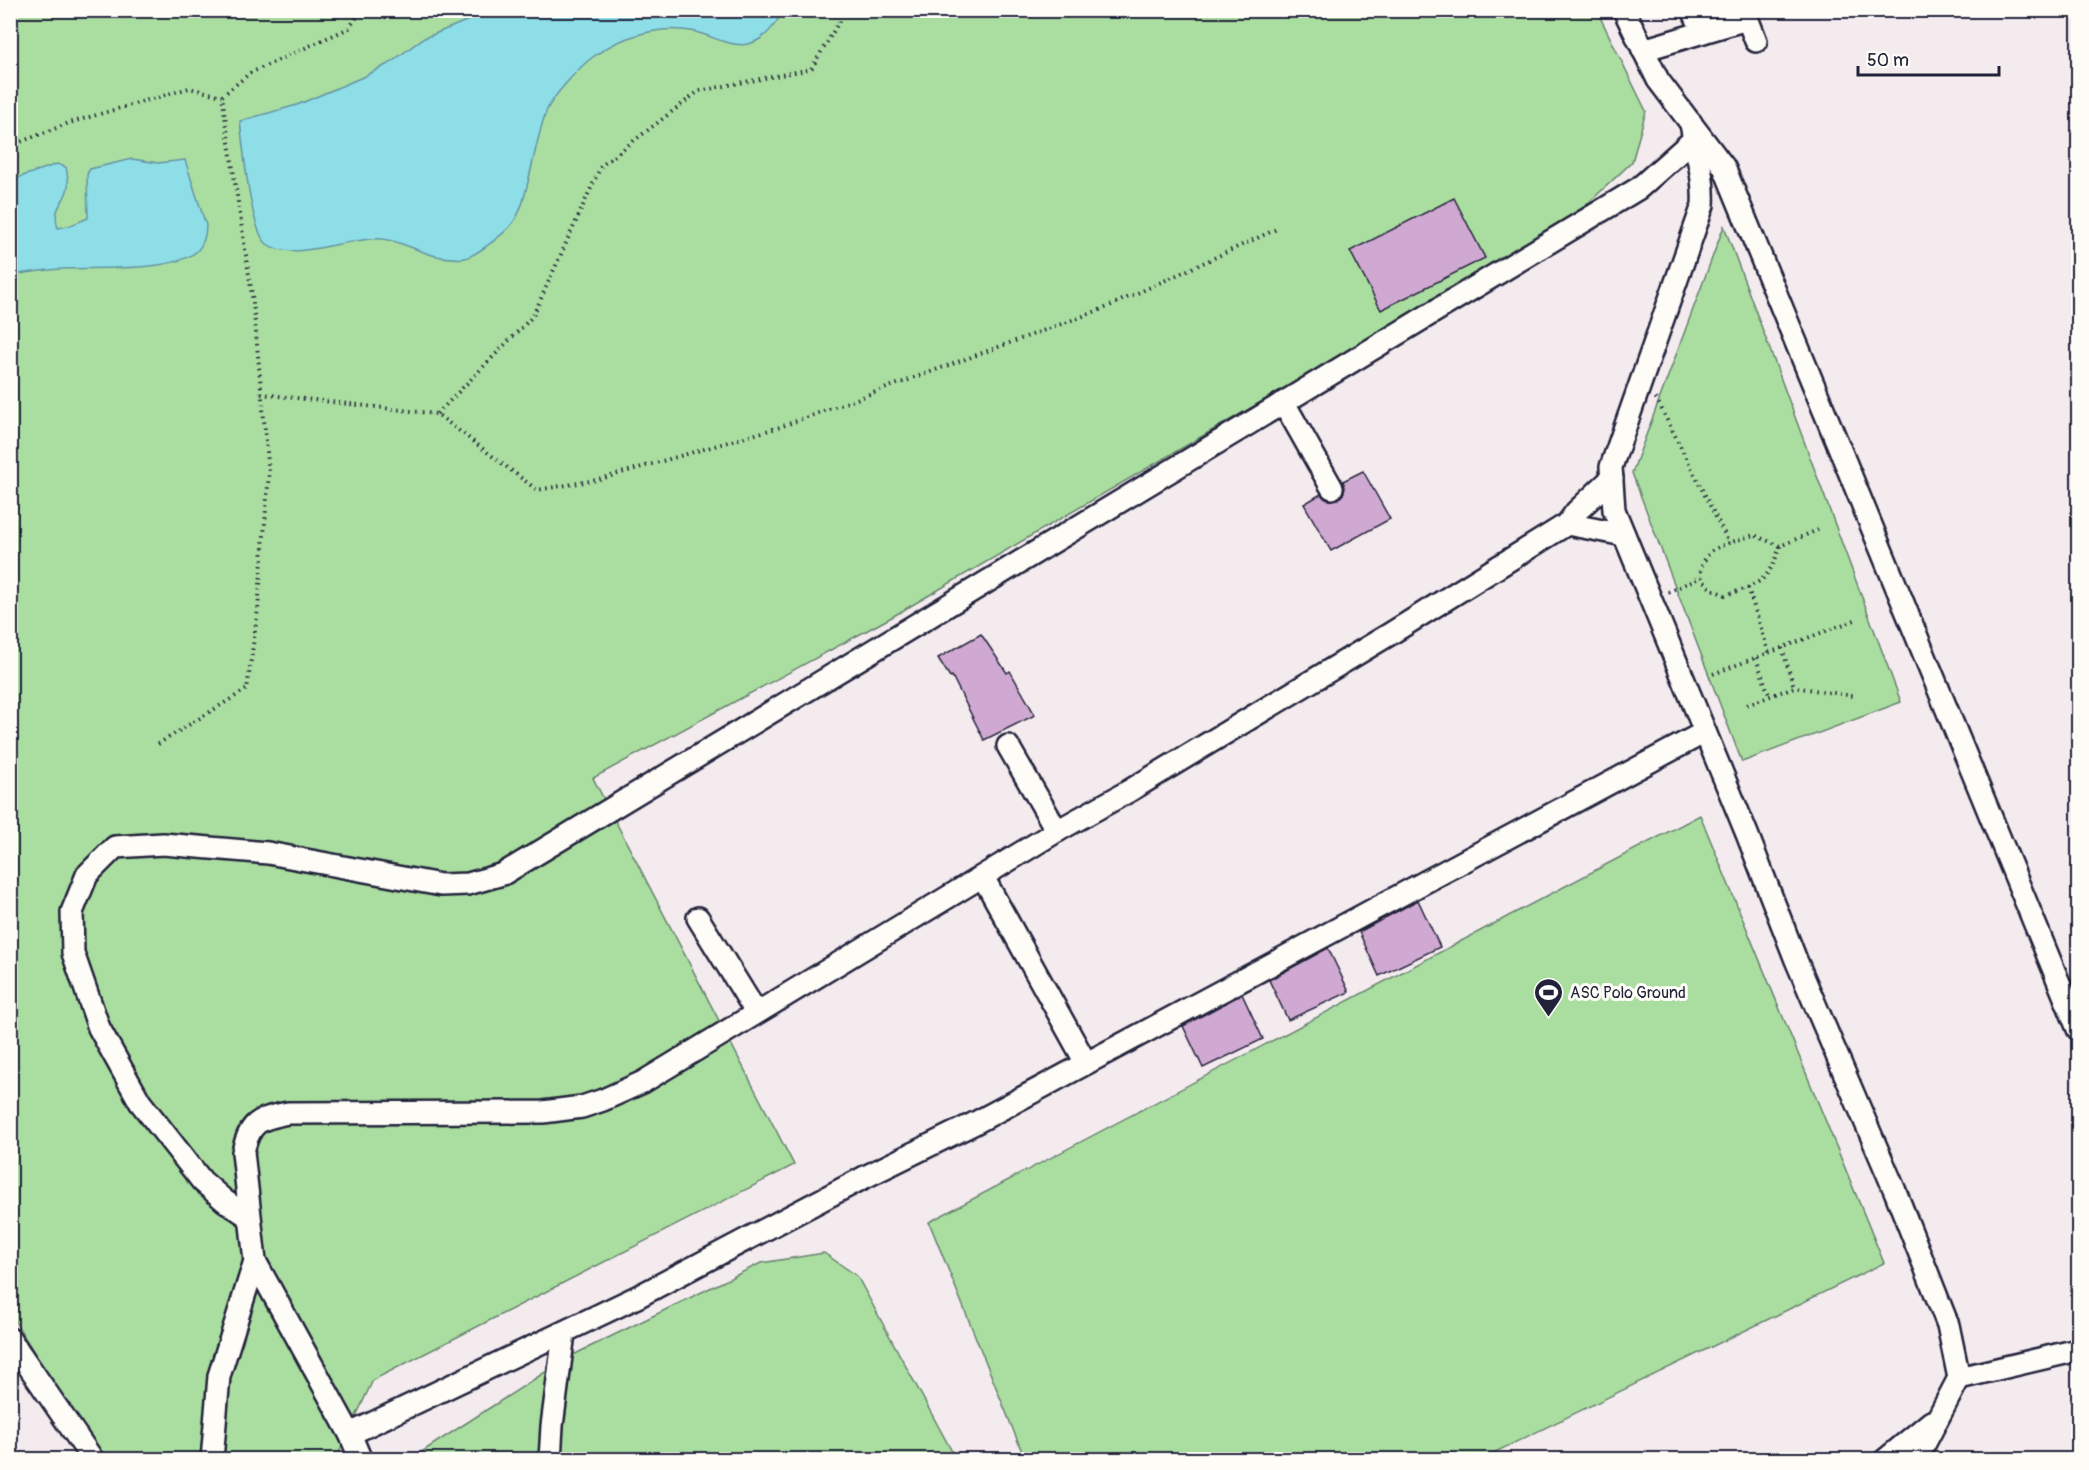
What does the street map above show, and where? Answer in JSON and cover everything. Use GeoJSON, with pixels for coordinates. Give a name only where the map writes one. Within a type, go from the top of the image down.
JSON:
{"type":"FeatureCollection","features":[{"type":"Feature","properties":{"kind":"lane"},"geometry":{"type":"LineString","coordinates":[[1624,10],[1658,80],[1692,131],[1724,167],[2079,1029]]}},
{"type":"Feature","properties":{"kind":"lane"},"geometry":{"type":"LineString","coordinates":[[1693,10],[1703,32]]}},
{"type":"Feature","properties":{"kind":"lane"},"geometry":{"type":"LineString","coordinates":[[1643,50],[1703,32],[1746,15],[1756,41]]}},
{"type":"Feature","properties":{"kind":"lane"},"geometry":{"type":"LineString","coordinates":[[1692,131],[1702,170],[1703,205],[1611,467],[1614,510],[1747,834],[1796,960],[1895,1191],[1948,1325],[1959,1378],[1916,1460]]}},
{"type":"Feature","properties":{"kind":"lane"},"geometry":{"type":"LineString","coordinates":[[249,1217],[225,1201],[202,1181],[140,1102],[99,1029],[73,953],[72,912],[87,875],[115,847],[163,844],[268,854],[441,885],[468,884],[503,874],[1639,188],[1692,131]]}},
{"type":"Feature","properties":{"kind":"lane"},"geometry":{"type":"LineString","coordinates":[[1284,403],[1332,488]]}},
{"type":"Feature","properties":{"kind":"lane"},"geometry":{"type":"LineString","coordinates":[[361,1460],[350,1434],[255,1261],[243,1152],[246,1137],[254,1124],[288,1113],[543,1112],[582,1107],[603,1101],[643,1082],[1057,831],[1129,791],[1390,634],[1567,524],[1576,512],[1612,478]]}},
{"type":"Feature","properties":{"kind":"lane"},"geometry":{"type":"LineString","coordinates":[[1567,524],[1624,535]]}},
{"type":"Feature","properties":{"kind":"lane"},"geometry":{"type":"LineString","coordinates":[[350,1434],[639,1296],[863,1178],[975,1123],[1705,732]]}},
{"type":"Feature","properties":{"kind":"lane"},"geometry":{"type":"LineString","coordinates":[[1008,746],[1057,831]]}},
{"type":"Feature","properties":{"kind":"lane"},"geometry":{"type":"LineString","coordinates":[[982,877],[1086,1063]]}},
{"type":"Feature","properties":{"kind":"lane"},"geometry":{"type":"LineString","coordinates":[[698,918],[756,1012]]}},
{"type":"Feature","properties":{"kind":"lane"},"geometry":{"type":"LineString","coordinates":[[212,1460],[219,1376],[255,1261]]}},
{"type":"Feature","properties":{"kind":"lane"},"geometry":{"type":"LineString","coordinates":[[550,1460],[564,1333]]}},
{"type":"Feature","properties":{"kind":"lane"},"geometry":{"type":"LineString","coordinates":[[10,1339],[93,1460]]}},
{"type":"Feature","properties":{"kind":"lane"},"geometry":{"type":"LineString","coordinates":[[1959,1378],[2079,1350]]}},
{"type":"Feature","properties":{"kind":"lane"},"geometry":{"type":"LineString","coordinates":[[1885,1460],[1938,1417]]}},
{"type":"Feature","properties":{"kind":"path"},"geometry":{"type":"LineString","coordinates":[[222,96],[250,74],[349,28],[362,10]]}},
{"type":"Feature","properties":{"kind":"path"},"geometry":{"type":"LineString","coordinates":[[437,414],[533,316],[601,166],[699,91],[811,69],[838,22],[834,10]]}},
{"type":"Feature","properties":{"kind":"path"},"geometry":{"type":"LineString","coordinates":[[10,146],[69,123],[189,87],[222,96]]}},
{"type":"Feature","properties":{"kind":"path"},"geometry":{"type":"LineString","coordinates":[[158,744],[247,689],[258,609],[269,474],[253,302],[222,96]]}},
{"type":"Feature","properties":{"kind":"path"},"geometry":{"type":"LineString","coordinates":[[261,394],[437,414],[537,490],[597,480],[780,427],[1094,312],[1279,228]]}},
{"type":"Feature","properties":{"kind":"path"},"geometry":{"type":"LineString","coordinates":[[1643,374],[1729,543]]}},
{"type":"Feature","properties":{"kind":"path"},"geometry":{"type":"LineString","coordinates":[[1780,546],[1754,534],[1729,543],[1710,551],[1702,566],[1701,577],[1705,585],[1725,595],[1748,588],[1770,572],[1780,546],[1820,529]]}},
{"type":"Feature","properties":{"kind":"path"},"geometry":{"type":"LineString","coordinates":[[1650,600],[1701,577]]}},
{"type":"Feature","properties":{"kind":"path"},"geometry":{"type":"LineString","coordinates":[[1748,588],[1769,653]]}},
{"type":"Feature","properties":{"kind":"path"},"geometry":{"type":"LineString","coordinates":[[1713,674],[1855,620]]}},
{"type":"Feature","properties":{"kind":"path"},"geometry":{"type":"LineString","coordinates":[[1782,648],[1794,687]]}},
{"type":"Feature","properties":{"kind":"path"},"geometry":{"type":"LineString","coordinates":[[1756,658],[1769,695]]}},
{"type":"Feature","properties":{"kind":"path"},"geometry":{"type":"LineString","coordinates":[[1747,705],[1794,687],[1854,696]]}},
{"type":"Feature","properties":{"kind":"green space"},"geometry":{"type":"Polygon","coordinates":[[[11,11],[1597,11],[1646,111],[1632,162],[1566,224],[890,618],[593,778],[794,1165],[373,1380],[336,1459],[100,1459],[11,1315],[11,11]]]}},
{"type":"Feature","properties":{"kind":"green space"},"geometry":{"type":"Polygon","coordinates":[[[1724,226],[1901,702],[1742,762],[1632,473],[1724,226]]]}},
{"type":"Feature","properties":{"kind":"green space","name":"ASC Polo Ground"},"geometry":{"type":"Polygon","coordinates":[[[1700,815],[1884,1263],[1481,1459],[1025,1459],[929,1222],[1700,815]]]}},
{"type":"Feature","properties":{"kind":"green space"},"geometry":{"type":"Polygon","coordinates":[[[824,1253],[857,1276],[956,1459],[413,1460],[412,1458],[567,1358],[761,1263],[824,1253]]]}},
{"type":"Feature","properties":{"kind":"water"},"geometry":{"type":"Polygon","coordinates":[[[486,11],[783,11],[764,36],[748,44],[734,44],[691,31],[652,31],[627,38],[593,57],[567,82],[546,112],[524,198],[515,220],[497,238],[470,256],[465,258],[442,257],[382,239],[291,251],[267,244],[256,223],[252,205],[240,121],[297,105],[365,76],[390,63],[422,39],[486,11]]]}},
{"type":"Feature","properties":{"kind":"water"},"geometry":{"type":"Polygon","coordinates":[[[132,159],[158,163],[185,160],[206,225],[204,238],[197,251],[186,258],[152,266],[61,269],[11,275],[11,184],[20,177],[57,164],[66,167],[68,186],[56,214],[56,221],[58,228],[69,226],[88,218],[87,174],[90,169],[132,159]]]}},
{"type":"Feature","properties":{"kind":"building"},"geometry":{"type":"Polygon","coordinates":[[[1454,198],[1485,258],[1381,310],[1350,251],[1454,198]]]}},
{"type":"Feature","properties":{"kind":"building"},"geometry":{"type":"Polygon","coordinates":[[[1363,471],[1390,519],[1331,551],[1304,504],[1321,494],[1326,499],[1338,499],[1345,488],[1343,481],[1363,471]]]}},
{"type":"Feature","properties":{"kind":"building"},"geometry":{"type":"Polygon","coordinates":[[[981,634],[1007,673],[1010,671],[1035,715],[984,740],[952,676],[950,677],[938,658],[981,634]]]}},
{"type":"Feature","properties":{"kind":"building"},"geometry":{"type":"Polygon","coordinates":[[[1418,900],[1440,947],[1379,976],[1359,932],[1418,900]]]}},
{"type":"Feature","properties":{"kind":"building"},"geometry":{"type":"Polygon","coordinates":[[[1328,948],[1349,992],[1288,1020],[1269,980],[1328,948]]]}},
{"type":"Feature","properties":{"kind":"building"},"geometry":{"type":"Polygon","coordinates":[[[1242,994],[1263,1039],[1203,1068],[1183,1026],[1242,994]]]}},
{"type":"Feature","properties":{"kind":"place","name":"ASC Polo Ground"},"geometry":{"type":"Point","coordinates":[1549,1018]}}]}
